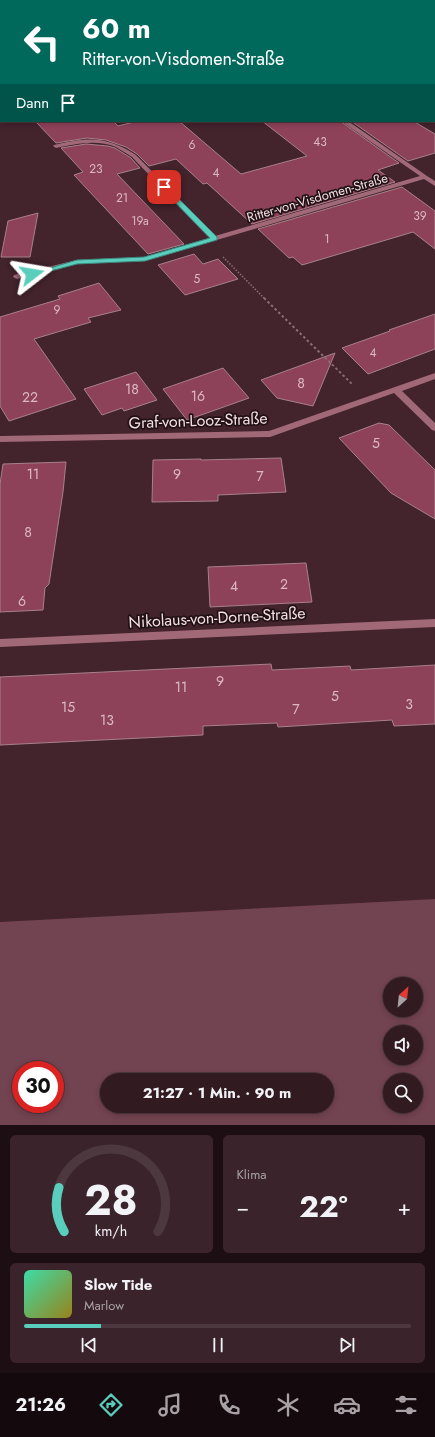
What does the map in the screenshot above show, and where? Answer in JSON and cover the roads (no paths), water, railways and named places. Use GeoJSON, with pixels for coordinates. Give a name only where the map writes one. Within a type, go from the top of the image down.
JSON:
{"type":"FeatureCollection","features":[{"type":"Feature","properties":{"kind":"street"},"geometry":{"type":"LineString","coordinates":[[345,122],[435,184]]}},
{"type":"Feature","properties":{"kind":"street"},"geometry":{"type":"LineString","coordinates":[[56,146],[86,142],[99,142],[118,146],[134,156],[211,240]]}},
{"type":"Feature","properties":{"kind":"street","name":"Ritter-von-Visdomen-Straße"},"geometry":{"type":"LineString","coordinates":[[17,277],[77,262],[145,259],[426,178]]}},
{"type":"Feature","properties":{"kind":"street","name":"Graf-von-Looz-Straße"},"geometry":{"type":"LineString","coordinates":[[0,439],[270,434],[397,391],[435,376]]}},
{"type":"Feature","properties":{"kind":"street"},"geometry":{"type":"LineString","coordinates":[[397,391],[435,428]]}},
{"type":"Feature","properties":{"kind":"street","name":"Nikolaus-von-Dorne-Straße"},"geometry":{"type":"LineString","coordinates":[[0,643],[435,624]]}}]}
